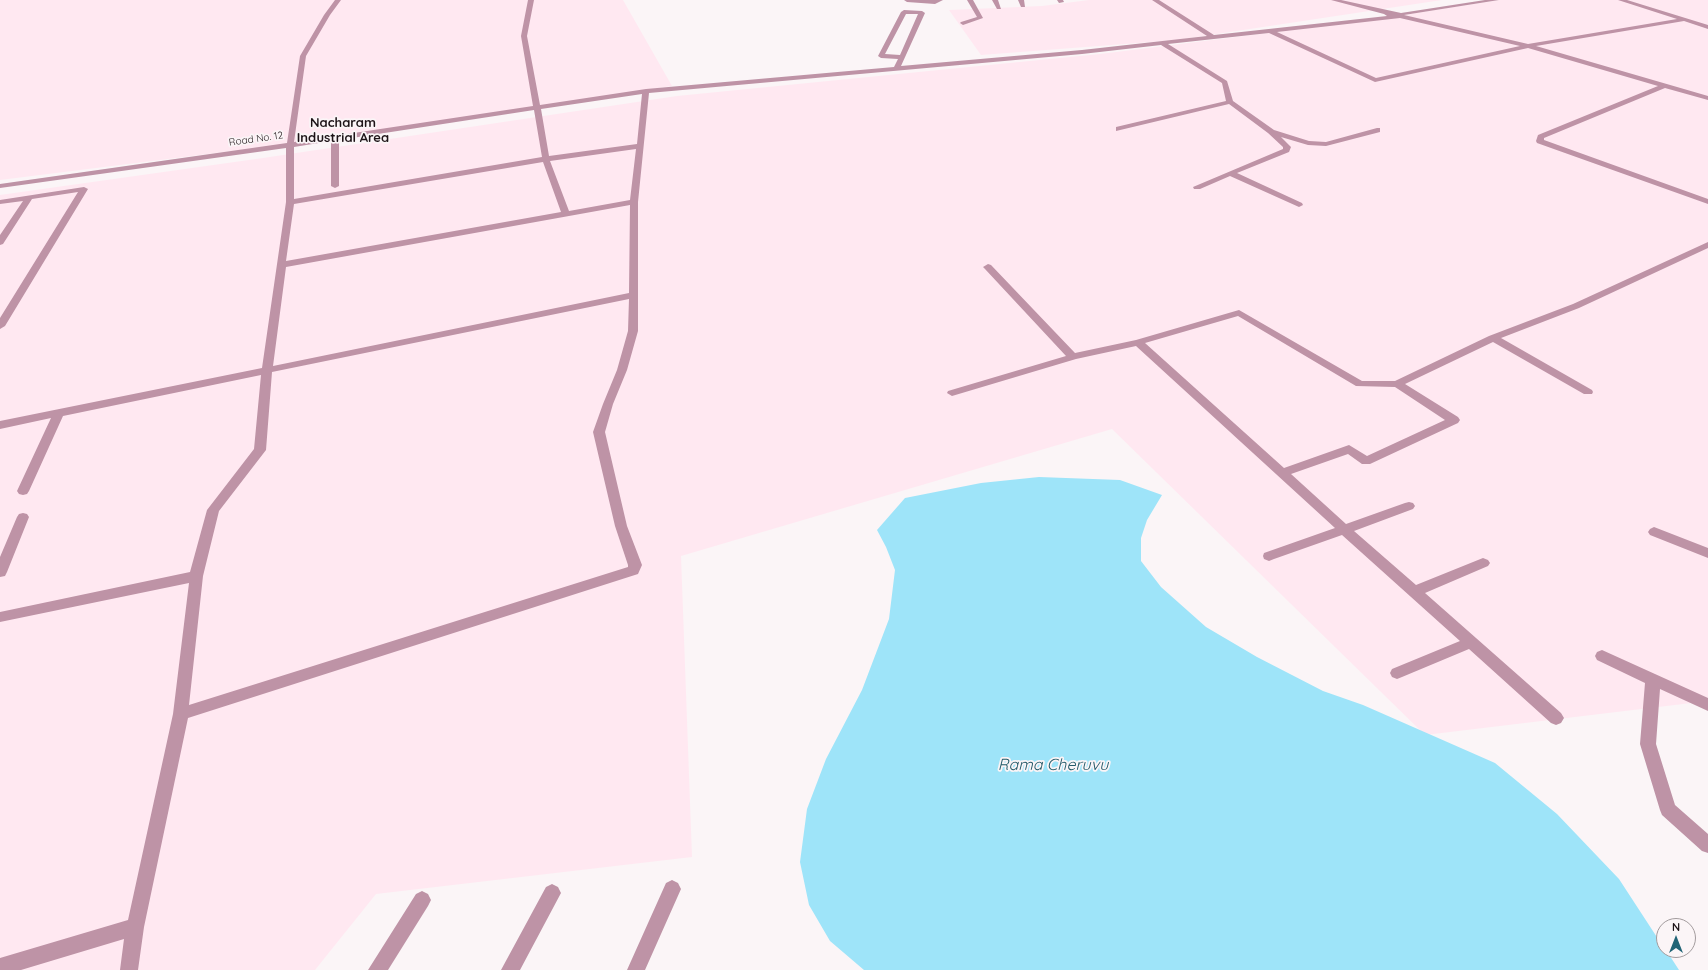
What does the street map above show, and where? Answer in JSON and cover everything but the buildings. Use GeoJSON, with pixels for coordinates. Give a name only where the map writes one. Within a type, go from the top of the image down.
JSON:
{"type":"FeatureCollection","features":[{"type":"Feature","properties":{"kind":"street"},"geometry":{"type":"LineString","coordinates":[[129,970],[135,927],[181,714],[196,576],[214,510],[260,450],[267,369],[290,202],[290,145],[303,56],[327,14],[338,0]]}},
{"type":"Feature","properties":{"kind":"street"},"geometry":{"type":"LineString","coordinates":[[531,0],[524,36],[546,159],[566,214]]}},
{"type":"Feature","properties":{"kind":"street"},"geometry":{"type":"LineString","coordinates":[[907,0],[935,2],[940,0]]}},
{"type":"Feature","properties":{"kind":"street"},"geometry":{"type":"LineString","coordinates":[[963,23],[980,18],[970,0]]}},
{"type":"Feature","properties":{"kind":"street"},"geometry":{"type":"LineString","coordinates":[[995,0],[999,8]]}},
{"type":"Feature","properties":{"kind":"street"},"geometry":{"type":"LineString","coordinates":[[1155,0],[1214,38]]}},
{"type":"Feature","properties":{"kind":"street"},"geometry":{"type":"LineString","coordinates":[[1421,10],[1482,0]]}},
{"type":"Feature","properties":{"kind":"street"},"geometry":{"type":"LineString","coordinates":[[1421,10],[1496,0]]}},
{"type":"Feature","properties":{"kind":"street"},"geometry":{"type":"LineString","coordinates":[[1621,0],[1708,28]]}},
{"type":"Feature","properties":{"kind":"street"},"geometry":{"type":"LineString","coordinates":[[1337,1],[1348,11]]}},
{"type":"Feature","properties":{"kind":"street"},"geometry":{"type":"LineString","coordinates":[[1337,1],[1528,46],[1708,98]]}},
{"type":"Feature","properties":{"kind":"street","name":"Road No. 12"},"geometry":{"type":"LineString","coordinates":[[0,186],[290,145],[646,91],[1163,44],[1364,20],[1378,20],[1394,15],[1421,10]]}},
{"type":"Feature","properties":{"kind":"street"},"geometry":{"type":"LineString","coordinates":[[898,68],[922,13],[904,12],[881,56],[902,57]]}},
{"type":"Feature","properties":{"kind":"street"},"geometry":{"type":"LineString","coordinates":[[1354,16],[1364,20]]}},
{"type":"Feature","properties":{"kind":"street"},"geometry":{"type":"LineString","coordinates":[[1270,31],[1375,80],[1528,46],[1682,20]]}},
{"type":"Feature","properties":{"kind":"street"},"geometry":{"type":"LineString","coordinates":[[1163,44],[1225,82],[1230,102],[1271,131],[1287,147],[1286,150],[1197,187]]}},
{"type":"Feature","properties":{"kind":"street"},"geometry":{"type":"LineString","coordinates":[[1665,85],[1541,137],[1540,141],[1708,202]]}},
{"type":"Feature","properties":{"kind":"street"},"geometry":{"type":"LineString","coordinates":[[181,714],[633,570],[635,565],[621,526],[599,432],[608,404],[622,370],[633,331],[634,308],[632,295],[634,202],[646,91]]}},
{"type":"Feature","properties":{"kind":"street"},"geometry":{"type":"LineString","coordinates":[[1119,128],[1230,102]]}},
{"type":"Feature","properties":{"kind":"street"},"geometry":{"type":"LineString","coordinates":[[1271,131],[1308,143],[1326,144],[1377,130]]}},
{"type":"Feature","properties":{"kind":"street"},"geometry":{"type":"LineString","coordinates":[[335,138],[336,186]]}},
{"type":"Feature","properties":{"kind":"street"},"geometry":{"type":"LineString","coordinates":[[290,202],[546,159],[639,146]]}},
{"type":"Feature","properties":{"kind":"street"},"geometry":{"type":"LineString","coordinates":[[1230,173],[1299,205]]}},
{"type":"Feature","properties":{"kind":"street"},"geometry":{"type":"LineString","coordinates":[[0,202],[82,189],[85,190],[0,326]]}},
{"type":"Feature","properties":{"kind":"street"},"geometry":{"type":"LineString","coordinates":[[0,242],[29,197]]}},
{"type":"Feature","properties":{"kind":"street"},"geometry":{"type":"LineString","coordinates":[[281,265],[634,202]]}},
{"type":"Feature","properties":{"kind":"street"},"geometry":{"type":"LineString","coordinates":[[952,393],[1073,357],[1138,342],[1239,313],[1360,384],[1398,384],[1493,338],[1576,306],[1708,245]]}},
{"type":"Feature","properties":{"kind":"street"},"geometry":{"type":"LineString","coordinates":[[988,267],[1073,357]]}},
{"type":"Feature","properties":{"kind":"street"},"geometry":{"type":"LineString","coordinates":[[0,424],[632,295]]}},
{"type":"Feature","properties":{"kind":"street"},"geometry":{"type":"LineString","coordinates":[[1493,338],[1588,392]]}},
{"type":"Feature","properties":{"kind":"street"},"geometry":{"type":"LineString","coordinates":[[1138,342],[1413,592],[1556,718]]}},
{"type":"Feature","properties":{"kind":"street"},"geometry":{"type":"LineString","coordinates":[[1283,473],[1349,449],[1366,461],[1454,420],[1398,384]]}},
{"type":"Feature","properties":{"kind":"street"},"geometry":{"type":"LineString","coordinates":[[22,491],[59,412]]}},
{"type":"Feature","properties":{"kind":"street"},"geometry":{"type":"LineString","coordinates":[[1269,556],[1408,506]]}},
{"type":"Feature","properties":{"kind":"street"},"geometry":{"type":"LineString","coordinates":[[0,572],[23,517]]}},
{"type":"Feature","properties":{"kind":"street"},"geometry":{"type":"LineString","coordinates":[[1654,532],[1708,553]]}},
{"type":"Feature","properties":{"kind":"street"},"geometry":{"type":"LineString","coordinates":[[1413,592],[1482,563]]}},
{"type":"Feature","properties":{"kind":"street"},"geometry":{"type":"LineString","coordinates":[[0,617],[196,576]]}},
{"type":"Feature","properties":{"kind":"street"},"geometry":{"type":"LineString","coordinates":[[1397,673],[1471,642]]}},
{"type":"Feature","properties":{"kind":"street"},"geometry":{"type":"LineString","coordinates":[[1602,656],[1708,705]]}},
{"type":"Feature","properties":{"kind":"street"},"geometry":{"type":"LineString","coordinates":[[1653,680],[1648,744],[1668,810],[1708,845]]}},
{"type":"Feature","properties":{"kind":"street"},"geometry":{"type":"LineString","coordinates":[[636,970],[672,889]]}},
{"type":"Feature","properties":{"kind":"street"},"geometry":{"type":"LineString","coordinates":[[510,970],[552,893]]}},
{"type":"Feature","properties":{"kind":"street"},"geometry":{"type":"LineString","coordinates":[[377,970],[422,900]]}},
{"type":"Feature","properties":{"kind":"street"},"geometry":{"type":"LineString","coordinates":[[0,967],[135,927]]}},
{"type":"Feature","properties":{"kind":"shaded area"},"geometry":{"type":"Polygon","coordinates":[[[0,0],[623,0],[672,86],[288,144],[0,180],[0,0]]]}},
{"type":"Feature","properties":{"kind":"shaded area"},"geometry":{"type":"Polygon","coordinates":[[[1089,0],[1442,0],[1177,40],[981,55],[949,10],[1042,6],[1089,0]]]}},
{"type":"Feature","properties":{"kind":"shaded area"},"geometry":{"type":"Polygon","coordinates":[[[1499,0],[1708,0],[1708,701],[1425,735],[1112,429],[681,556],[692,857],[376,894],[315,970],[0,970],[0,195],[263,158],[677,96],[1100,54],[1364,21],[1499,0]]]}},
{"type":"Feature","properties":{"kind":"water","name":"Rama Cheruvu"},"geometry":{"type":"Polygon","coordinates":[[[1039,477],[1120,480],[1162,495],[1147,520],[1141,538],[1141,561],[1161,587],[1206,627],[1257,657],[1323,691],[1363,705],[1495,763],[1557,814],[1619,879],[1656,936],[1656,958],[1671,958],[1679,970],[864,970],[830,941],[809,905],[800,862],[807,809],[826,759],[862,690],[889,619],[895,570],[886,547],[877,530],[905,498],[981,483],[1039,477]]]}},
{"type":"Feature","properties":{"kind":"district","name":"Nacharam Industrial Area"},"geometry":{"type":"Point","coordinates":[343,130]}}]}
